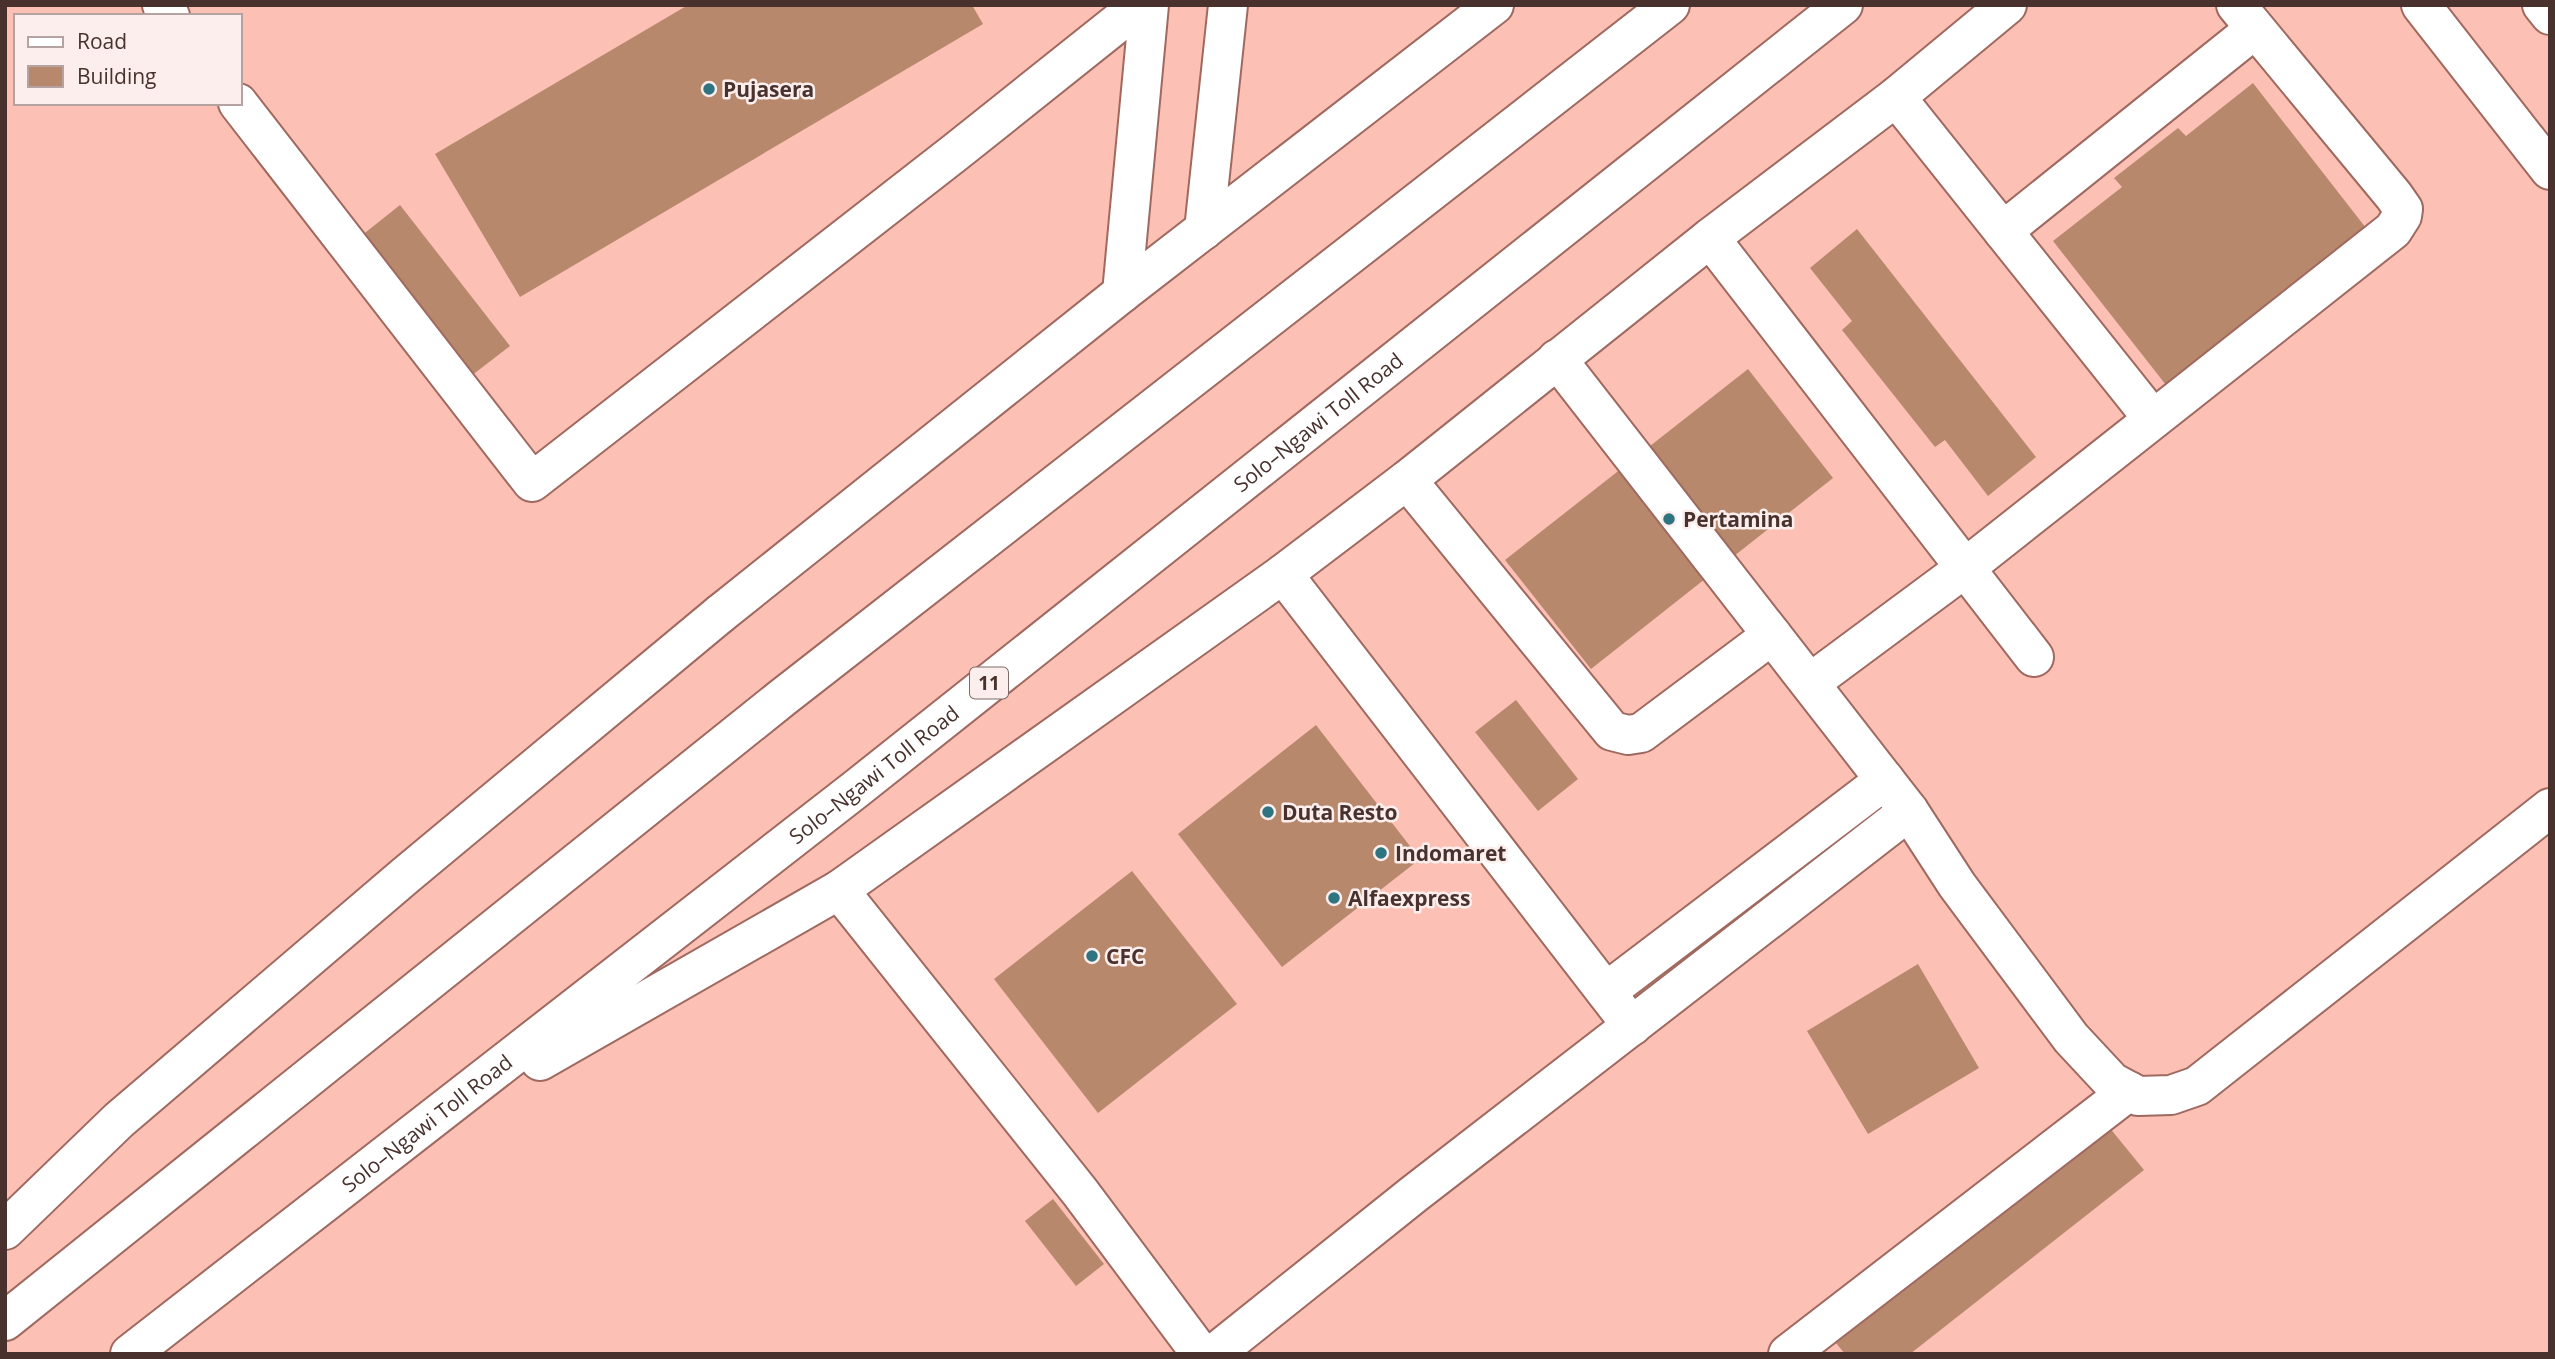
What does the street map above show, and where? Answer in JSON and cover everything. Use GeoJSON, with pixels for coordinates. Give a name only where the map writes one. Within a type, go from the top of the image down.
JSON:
{"type":"FeatureCollection","features":[{"type":"Feature","properties":{"kind":"main road"},"geometry":{"type":"LineString","coordinates":[[240,105],[532,482],[957,152],[1140,5]]}},
{"type":"Feature","properties":{"kind":"main road"},"geometry":{"type":"LineString","coordinates":[[1122,293],[1149,5]]}},
{"type":"Feature","properties":{"kind":"main road"},"geometry":{"type":"LineString","coordinates":[[1204,230],[1228,5]]}},
{"type":"Feature","properties":{"kind":"main road"},"geometry":{"type":"LineString","coordinates":[[5,1230],[130,1111],[406,875],[720,614],[1122,293],[1494,5]]}},
{"type":"Feature","properties":{"kind":"main road"},"geometry":{"type":"LineString","coordinates":[[5,1321],[782,698],[1670,5]]}},
{"type":"Feature","properties":{"kind":"main road","name":"Solo–Ngawi Toll Road"},"geometry":{"type":"LineString","coordinates":[[130,1354],[888,763],[1843,5]]}},
{"type":"Feature","properties":{"kind":"main road"},"geometry":{"type":"LineString","coordinates":[[425,1126],[839,890],[1283,574],[1407,480],[1710,238],[1896,97],[2007,5]]}},
{"type":"Feature","properties":{"kind":"main road"},"geometry":{"type":"LineString","coordinates":[[2421,5],[2550,170]]}},
{"type":"Feature","properties":{"kind":"main road"},"geometry":{"type":"LineString","coordinates":[[2542,5],[2550,15]]}},
{"type":"Feature","properties":{"kind":"main road"},"geometry":{"type":"LineString","coordinates":[[1810,683],[1965,568],[2393,230],[2402,216],[2403,209],[2245,17],[2003,231]]}},
{"type":"Feature","properties":{"kind":"main road"},"geometry":{"type":"LineString","coordinates":[[1896,97],[2154,419]]}},
{"type":"Feature","properties":{"kind":"main road"},"geometry":{"type":"LineString","coordinates":[[1710,238],[2034,657]]}},
{"type":"Feature","properties":{"kind":"main road"},"geometry":{"type":"LineString","coordinates":[[1557,359],[1909,811],[1957,885],[2071,1038],[2112,1083],[2138,1096],[2171,1095],[2197,1086],[2550,808]]}},
{"type":"Feature","properties":{"kind":"main road"},"geometry":{"type":"LineString","coordinates":[[1407,480],[1612,731],[1628,735],[1641,733],[1772,635]]}},
{"type":"Feature","properties":{"kind":"main road"},"geometry":{"type":"LineString","coordinates":[[1283,574],[1632,1026]]}},
{"type":"Feature","properties":{"kind":"main road"},"geometry":{"type":"LineString","coordinates":[[1606,992],[1885,780]]}},
{"type":"Feature","properties":{"kind":"main road"},"geometry":{"type":"LineString","coordinates":[[1214,1354],[1414,1194],[1909,811]]}},
{"type":"Feature","properties":{"kind":"main road"},"geometry":{"type":"LineString","coordinates":[[839,890],[1080,1192],[1201,1354]]}},
{"type":"Feature","properties":{"kind":"main road"},"geometry":{"type":"LineString","coordinates":[[1788,1354],[2129,1091]]}},
{"type":"Feature","properties":{"kind":"building","name":"Pujasera"},"geometry":{"type":"Polygon","coordinates":[[[688,5],[972,5],[983,24],[520,297],[435,154],[688,5]]]}},
{"type":"Feature","properties":{"kind":"building"},"geometry":{"type":"Polygon","coordinates":[[[2253,83],[2366,228],[2166,385],[2053,241],[2122,187],[2114,178],[2178,128],[2186,136],[2253,83]]]}},
{"type":"Feature","properties":{"kind":"building"},"geometry":{"type":"Polygon","coordinates":[[[400,205],[510,346],[471,376],[361,236],[400,205]]]}},
{"type":"Feature","properties":{"kind":"building"},"geometry":{"type":"Polygon","coordinates":[[[1857,229],[2036,457],[1988,496],[1945,440],[1935,447],[1842,330],[1852,321],[1810,268],[1857,229]]]}},
{"type":"Feature","properties":{"kind":"building","name":"Pertamina"},"geometry":{"type":"Polygon","coordinates":[[[1748,369],[1833,478],[1591,669],[1505,560],[1748,369]]]}},
{"type":"Feature","properties":{"kind":"building"},"geometry":{"type":"Polygon","coordinates":[[[1516,700],[1578,779],[1538,811],[1475,732],[1516,700]]]}},
{"type":"Feature","properties":{"kind":"building"},"geometry":{"type":"Polygon","coordinates":[[[1316,725],[1420,859],[1282,967],[1178,834],[1316,725]]]}},
{"type":"Feature","properties":{"kind":"building"},"geometry":{"type":"Polygon","coordinates":[[[1132,871],[1237,1004],[1098,1113],[994,979],[1132,871]]]}},
{"type":"Feature","properties":{"kind":"building"},"geometry":{"type":"Polygon","coordinates":[[[1918,964],[1979,1068],[1868,1134],[1807,1031],[1918,964]]]}},
{"type":"Feature","properties":{"kind":"building"},"geometry":{"type":"Polygon","coordinates":[[[2109,1127],[2144,1170],[1910,1354],[1845,1354],[1836,1343],[2109,1127]]]}},
{"type":"Feature","properties":{"kind":"building"},"geometry":{"type":"Polygon","coordinates":[[[1053,1199],[1104,1264],[1076,1286],[1025,1221],[1053,1199]]]}},
{"type":"Feature","properties":{"kind":"place","name":"Pujasera"},"geometry":{"type":"Point","coordinates":[709,89]}},
{"type":"Feature","properties":{"kind":"place","name":"Pertamina"},"geometry":{"type":"Point","coordinates":[1669,519]}},
{"type":"Feature","properties":{"kind":"place","name":"Duta Resto"},"geometry":{"type":"Point","coordinates":[1268,812]}},
{"type":"Feature","properties":{"kind":"place","name":"Indomaret"},"geometry":{"type":"Point","coordinates":[1381,853]}},
{"type":"Feature","properties":{"kind":"place","name":"Alfaexpress"},"geometry":{"type":"Point","coordinates":[1334,898]}},
{"type":"Feature","properties":{"kind":"place","name":"CFC"},"geometry":{"type":"Point","coordinates":[1092,956]}}]}
